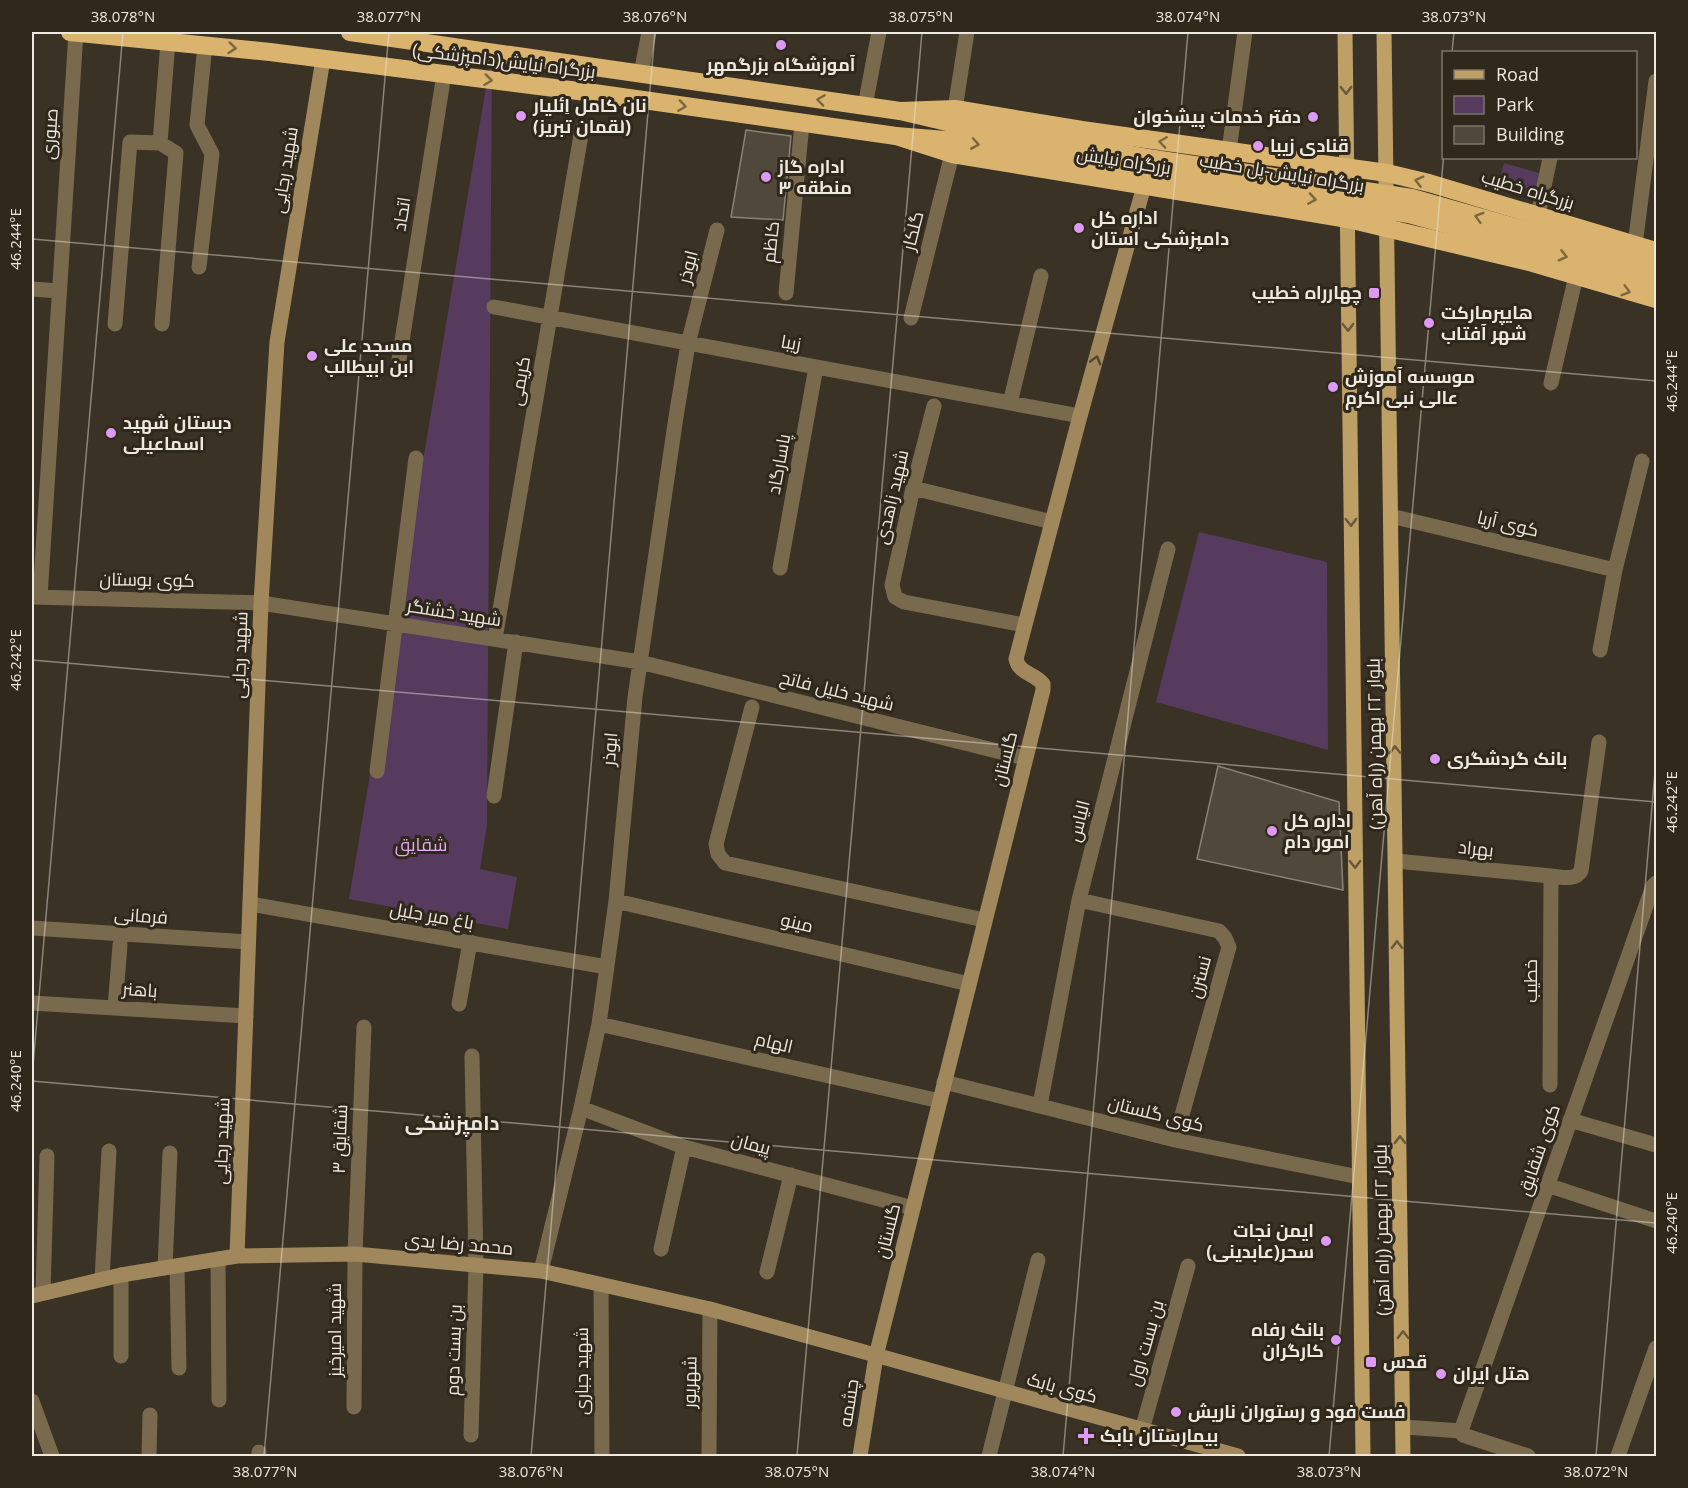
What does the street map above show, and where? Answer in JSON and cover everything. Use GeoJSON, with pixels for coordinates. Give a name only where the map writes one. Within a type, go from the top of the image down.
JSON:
{"type":"FeatureCollection","features":[{"type":"Feature","properties":{"kind":"highway","name":"بزرگراه نیایش(دامپزشکی)"},"geometry":{"type":"LineString","coordinates":[[70,32],[205,45],[444,74],[896,136]]}},
{"type":"Feature","properties":{"kind":"highway","name":"بزرگراه نیایش(دامپزشکی)"},"geometry":{"type":"LineString","coordinates":[[351,32],[900,111]]}},
{"type":"Feature","properties":{"kind":"highway","name":"بزرگراه نیایش"},"geometry":{"type":"LineString","coordinates":[[900,111],[955,109],[1082,130],[1346,167]]}},
{"type":"Feature","properties":{"kind":"highway","name":"بزرگراه نیایش-پل خطیب"},"geometry":{"type":"LineString","coordinates":[[900,111],[960,125],[1149,158],[1412,198],[1656,267]]}},
{"type":"Feature","properties":{"kind":"highway","name":"بزرگراه نیایش"},"geometry":{"type":"LineString","coordinates":[[896,136],[952,154],[1348,219],[1387,228]]}},
{"type":"Feature","properties":{"kind":"highway","name":"بزرگراه نیایش-پل خطیب"},"geometry":{"type":"LineString","coordinates":[[896,136],[958,141],[1408,214],[1656,282]]}},
{"type":"Feature","properties":{"kind":"highway"},"geometry":{"type":"LineString","coordinates":[[1223,199],[1229,151]]}},
{"type":"Feature","properties":{"kind":"highway","name":"بزرگراه خطیب"},"geometry":{"type":"LineString","coordinates":[[1346,167],[1387,173],[1501,204],[1656,251]]}},
{"type":"Feature","properties":{"kind":"highway"},"geometry":{"type":"LineString","coordinates":[[1489,253],[1504,244],[1510,229],[1510,220],[1501,204]]}},
{"type":"Feature","properties":{"kind":"highway"},"geometry":{"type":"LineString","coordinates":[[1533,263],[1521,255],[1515,243],[1518,229],[1530,218],[1542,216]]}},
{"type":"Feature","properties":{"kind":"highway"},"geometry":{"type":"LineString","coordinates":[[1387,228],[1533,263],[1656,299]]}},
{"type":"Feature","properties":{"kind":"main road","name":"بلوار ۲۲ بهمن (راه آهن)"},"geometry":{"type":"LineString","coordinates":[[1345,32],[1363,1456]]}},
{"type":"Feature","properties":{"kind":"main road","name":"بلوار ۲۲ بهمن (راه آهن)"},"geometry":{"type":"LineString","coordinates":[[1384,32],[1403,1456]]}},
{"type":"Feature","properties":{"kind":"main road","name":"شهید رجایی"},"geometry":{"type":"LineString","coordinates":[[237,1256],[261,603],[277,342],[323,59]]}},
{"type":"Feature","properties":{"kind":"main road","name":"گلستان"},"geometry":{"type":"LineString","coordinates":[[876,1356],[1043,684],[1040,679],[1018,666],[1016,659],[1144,186]]}},
{"type":"Feature","properties":{"kind":"main road","name":"محمد رضا یدی"},"geometry":{"type":"LineString","coordinates":[[38,1294],[122,1275],[237,1256],[356,1254],[541,1271],[710,1309],[876,1356]]}},
{"type":"Feature","properties":{"kind":"main road","name":"کوی بابک"},"geometry":{"type":"LineString","coordinates":[[876,1356],[1238,1456]]}},
{"type":"Feature","properties":{"kind":"main road","name":"چشمه"},"geometry":{"type":"LineString","coordinates":[[860,1456],[876,1356]]}},
{"type":"Feature","properties":{"kind":"street","name":"صبوری"},"geometry":{"type":"LineString","coordinates":[[36,597],[76,32]]}},
{"type":"Feature","properties":{"kind":"street"},"geometry":{"type":"LineString","coordinates":[[640,74],[649,32]]}},
{"type":"Feature","properties":{"kind":"street"},"geometry":{"type":"LineString","coordinates":[[865,106],[879,32]]}},
{"type":"Feature","properties":{"kind":"street"},"geometry":{"type":"LineString","coordinates":[[955,109],[967,32]]}},
{"type":"Feature","properties":{"kind":"street"},"geometry":{"type":"LineString","coordinates":[[1229,151],[1245,32]]}},
{"type":"Feature","properties":{"kind":"street"},"geometry":{"type":"LineString","coordinates":[[160,143],[168,41]]}},
{"type":"Feature","properties":{"kind":"street"},"geometry":{"type":"LineString","coordinates":[[200,267],[212,154],[197,125],[205,45]]}},
{"type":"Feature","properties":{"kind":"street","name":"اتحاد"},"geometry":{"type":"LineString","coordinates":[[399,360],[444,74]]}},
{"type":"Feature","properties":{"kind":"street"},"geometry":{"type":"LineString","coordinates":[[1635,245],[1656,81]]}},
{"type":"Feature","properties":{"kind":"street","name":"کاظم"},"geometry":{"type":"LineString","coordinates":[[786,293],[802,123]]}},
{"type":"Feature","properties":{"kind":"street","name":"کریمی"},"geometry":{"type":"LineString","coordinates":[[495,639],[582,129]]}},
{"type":"Feature","properties":{"kind":"street"},"geometry":{"type":"LineString","coordinates":[[115,324],[130,142],[160,143],[176,153],[162,324]]}},
{"type":"Feature","properties":{"kind":"street","name":"گلکار"},"geometry":{"type":"LineString","coordinates":[[911,318],[952,154]]}},
{"type":"Feature","properties":{"kind":"street"},"geometry":{"type":"LineString","coordinates":[[1542,216],[1550,159]]}},
{"type":"Feature","properties":{"kind":"street","name":"ابوذر"},"geometry":{"type":"LineString","coordinates":[[541,1271],[599,1024],[616,901],[640,662],[688,344],[717,230]]}},
{"type":"Feature","properties":{"kind":"street"},"geometry":{"type":"LineString","coordinates":[[1010,404],[1041,276]]}},
{"type":"Feature","properties":{"kind":"street"},"geometry":{"type":"LineString","coordinates":[[1551,382],[1576,276]]}},
{"type":"Feature","properties":{"kind":"street"},"geometry":{"type":"LineString","coordinates":[[32,289],[59,291]]}},
{"type":"Feature","properties":{"kind":"street","name":"زیبا"},"geometry":{"type":"LineString","coordinates":[[494,307],[1080,417]]}},
{"type":"Feature","properties":{"kind":"street","name":"پاسارگاد"},"geometry":{"type":"LineString","coordinates":[[780,568],[816,367]]}},
{"type":"Feature","properties":{"kind":"street","name":"شهید زاهدی"},"geometry":{"type":"LineString","coordinates":[[934,406],[892,585],[894,597],[904,602],[1024,625]]}},
{"type":"Feature","properties":{"kind":"street"},"geometry":{"type":"LineString","coordinates":[[377,771],[416,458]]}},
{"type":"Feature","properties":{"kind":"street"},"geometry":{"type":"LineString","coordinates":[[1600,650],[1615,570],[1642,461]]}},
{"type":"Feature","properties":{"kind":"street"},"geometry":{"type":"LineString","coordinates":[[913,488],[1052,522]]}},
{"type":"Feature","properties":{"kind":"street","name":"کوی آریا"},"geometry":{"type":"LineString","coordinates":[[1391,516],[1615,570]]}},
{"type":"Feature","properties":{"kind":"street","name":"الیاس"},"geometry":{"type":"LineString","coordinates":[[1040,1105],[1079,900],[1168,549]]}},
{"type":"Feature","properties":{"kind":"street","name":"کوی بوستان"},"geometry":{"type":"LineString","coordinates":[[36,597],[261,603]]}},
{"type":"Feature","properties":{"kind":"street","name":"شهید خشتگر"},"geometry":{"type":"LineString","coordinates":[[261,603],[640,662]]}},
{"type":"Feature","properties":{"kind":"street"},"geometry":{"type":"LineString","coordinates":[[494,796],[516,642]]}},
{"type":"Feature","properties":{"kind":"street","name":"شهید خلیل فاتح"},"geometry":{"type":"LineString","coordinates":[[640,662],[1025,758]]}},
{"type":"Feature","properties":{"kind":"street"},"geometry":{"type":"LineString","coordinates":[[752,707],[716,844],[718,854],[725,863],[984,920]]}},
{"type":"Feature","properties":{"kind":"street","name":"بهراد"},"geometry":{"type":"LineString","coordinates":[[1396,861],[1574,878],[1581,871],[1599,742]]}},
{"type":"Feature","properties":{"kind":"street","name":"خطیب"},"geometry":{"type":"LineString","coordinates":[[1550,1085],[1551,876]]}},
{"type":"Feature","properties":{"kind":"street","name":"کوی شقایق"},"geometry":{"type":"LineString","coordinates":[[1461,1431],[1649,897],[1656,883]]}},
{"type":"Feature","properties":{"kind":"street","name":"نسترن"},"geometry":{"type":"LineString","coordinates":[[1079,900],[1219,931],[1225,938],[1228,947],[1176,1140]]}},
{"type":"Feature","properties":{"kind":"street","name":"مینو"},"geometry":{"type":"LineString","coordinates":[[616,901],[969,984]]}},
{"type":"Feature","properties":{"kind":"street","name":"باغ میر جلیل"},"geometry":{"type":"LineString","coordinates":[[250,904],[607,967]]}},
{"type":"Feature","properties":{"kind":"street","name":"فرمانی"},"geometry":{"type":"LineString","coordinates":[[32,928],[249,942]]}},
{"type":"Feature","properties":{"kind":"street"},"geometry":{"type":"LineString","coordinates":[[459,1004],[470,942]]}},
{"type":"Feature","properties":{"kind":"street"},"geometry":{"type":"LineString","coordinates":[[115,1008],[120,945]]}},
{"type":"Feature","properties":{"kind":"street","name":"باهنر"},"geometry":{"type":"LineString","coordinates":[[32,1003],[246,1016]]}},
{"type":"Feature","properties":{"kind":"street","name":"الهام"},"geometry":{"type":"LineString","coordinates":[[599,1024],[940,1101]]}},
{"type":"Feature","properties":{"kind":"street","name":"شقایق ۳"},"geometry":{"type":"LineString","coordinates":[[356,1254],[364,1027]]}},
{"type":"Feature","properties":{"kind":"street"},"geometry":{"type":"LineString","coordinates":[[472,1056],[476,1265]]}},
{"type":"Feature","properties":{"kind":"street","name":"کوی گلستان"},"geometry":{"type":"LineString","coordinates":[[944,1082],[1176,1140],[1359,1177]]}},
{"type":"Feature","properties":{"kind":"street","name":"پیمان"},"geometry":{"type":"LineString","coordinates":[[581,1107],[684,1147],[914,1208]]}},
{"type":"Feature","properties":{"kind":"street"},"geometry":{"type":"LineString","coordinates":[[1570,1120],[1656,1145]]}},
{"type":"Feature","properties":{"kind":"street"},"geometry":{"type":"LineString","coordinates":[[661,1249],[684,1147]]}},
{"type":"Feature","properties":{"kind":"street"},"geometry":{"type":"LineString","coordinates":[[102,1279],[109,1151]]}},
{"type":"Feature","properties":{"kind":"street"},"geometry":{"type":"LineString","coordinates":[[170,1152],[171,1267],[179,1368]]}},
{"type":"Feature","properties":{"kind":"street"},"geometry":{"type":"LineString","coordinates":[[38,1294],[47,1156]]}},
{"type":"Feature","properties":{"kind":"street"},"geometry":{"type":"LineString","coordinates":[[767,1272],[791,1175]]}},
{"type":"Feature","properties":{"kind":"street"},"geometry":{"type":"LineString","coordinates":[[1547,1185],[1656,1221]]}},
{"type":"Feature","properties":{"kind":"street","name":"شهید امیرخیز"},"geometry":{"type":"LineString","coordinates":[[354,1407],[356,1254]]}},
{"type":"Feature","properties":{"kind":"street"},"geometry":{"type":"LineString","coordinates":[[218,1259],[219,1400]]}},
{"type":"Feature","properties":{"kind":"street"},"geometry":{"type":"LineString","coordinates":[[989,1456],[1038,1260]]}},
{"type":"Feature","properties":{"kind":"street","name":"بن بست دوم"},"geometry":{"type":"LineString","coordinates":[[471,1435],[476,1265]]}},
{"type":"Feature","properties":{"kind":"street","name":"بن بست اول"},"geometry":{"type":"LineString","coordinates":[[1142,1430],[1188,1266]]}},
{"type":"Feature","properties":{"kind":"street"},"geometry":{"type":"LineString","coordinates":[[122,1275],[122,1356]]}},
{"type":"Feature","properties":{"kind":"street","name":"شهید جباری"},"geometry":{"type":"LineString","coordinates":[[601,1285],[602,1456]]}},
{"type":"Feature","properties":{"kind":"street","name":"شهریور"},"geometry":{"type":"LineString","coordinates":[[709,1456],[710,1309]]}},
{"type":"Feature","properties":{"kind":"street"},"geometry":{"type":"LineString","coordinates":[[1618,1456],[1656,1348]]}},
{"type":"Feature","properties":{"kind":"street"},"geometry":{"type":"LineString","coordinates":[[32,1401],[52,1456]]}},
{"type":"Feature","properties":{"kind":"street"},"geometry":{"type":"LineString","coordinates":[[149,1456],[150,1415]]}},
{"type":"Feature","properties":{"kind":"street"},"geometry":{"type":"LineString","coordinates":[[1404,1427],[1461,1431],[1463,1436],[1528,1456]]}},
{"type":"Feature","properties":{"kind":"green space","name":"شقایق"},"geometry":{"type":"Polygon","coordinates":[[[492,52],[487,825],[480,869],[517,877],[508,929],[349,899],[492,52]]]}},
{"type":"Feature","properties":{"kind":"green space"},"geometry":{"type":"Polygon","coordinates":[[[1504,163],[1542,174],[1537,192],[1499,181],[1504,163]]]}},
{"type":"Feature","properties":{"kind":"green space"},"geometry":{"type":"Polygon","coordinates":[[[1199,532],[1327,562],[1328,750],[1156,702],[1199,532]]]}},
{"type":"Feature","properties":{"kind":"building","name":"اداره گاز منطقه ۳"},"geometry":{"type":"Polygon","coordinates":[[[746,130],[791,136],[783,220],[731,217],[746,130]]]}},
{"type":"Feature","properties":{"kind":"building","name":"اداره کل امور دام"},"geometry":{"type":"Polygon","coordinates":[[[1218,766],[1339,802],[1343,890],[1197,859],[1218,766]]]}},
{"type":"Feature","properties":{"kind":"place","name":"آموزشگاه بزرگمهر"},"geometry":{"type":"Point","coordinates":[781,45]}},
{"type":"Feature","properties":{"kind":"place","name":"نان کامل اِئلیار (لقمان تبریز)"},"geometry":{"type":"Point","coordinates":[521,116]}},
{"type":"Feature","properties":{"kind":"place","name":"دفتر خدمات پیشخوان"},"geometry":{"type":"Point","coordinates":[1313,117]}},
{"type":"Feature","properties":{"kind":"place","name":"قنادی زیبا"},"geometry":{"type":"Point","coordinates":[1258,146]}},
{"type":"Feature","properties":{"kind":"place","name":"اداره گاز منطقه ۳"},"geometry":{"type":"Point","coordinates":[766,177]}},
{"type":"Feature","properties":{"kind":"place","name":"اداره کل دامپزشکی استان"},"geometry":{"type":"Point","coordinates":[1079,228]}},
{"type":"Feature","properties":{"kind":"place","name":"چهارراه خطیب"},"geometry":{"type":"Point","coordinates":[1374,293]}},
{"type":"Feature","properties":{"kind":"place","name":"هایپرمارکت شهر آفتاب"},"geometry":{"type":"Point","coordinates":[1429,323]}},
{"type":"Feature","properties":{"kind":"place","name":"مسجد علی ابن ابیطالب"},"geometry":{"type":"Point","coordinates":[312,356]}},
{"type":"Feature","properties":{"kind":"place","name":"موسسه آموزش عالی نبی اکرم"},"geometry":{"type":"Point","coordinates":[1333,387]}},
{"type":"Feature","properties":{"kind":"place","name":"دبستان شهید اسماعیلی"},"geometry":{"type":"Point","coordinates":[111,433]}},
{"type":"Feature","properties":{"kind":"place","name":"بانک گردشگری"},"geometry":{"type":"Point","coordinates":[1435,759]}},
{"type":"Feature","properties":{"kind":"place","name":"اداره کل امور دام"},"geometry":{"type":"Point","coordinates":[1272,831]}},
{"type":"Feature","properties":{"kind":"place","name":"ایمن نجات سحر(عابدینی)"},"geometry":{"type":"Point","coordinates":[1326,1241]}},
{"type":"Feature","properties":{"kind":"place","name":"بانک رفاه کارگران"},"geometry":{"type":"Point","coordinates":[1336,1340]}},
{"type":"Feature","properties":{"kind":"place","name":"قدس"},"geometry":{"type":"Point","coordinates":[1371,1362]}},
{"type":"Feature","properties":{"kind":"place","name":"هتل ایران"},"geometry":{"type":"Point","coordinates":[1441,1374]}},
{"type":"Feature","properties":{"kind":"place","name":"فست فود و رستوران ناریش"},"geometry":{"type":"Point","coordinates":[1176,1412]}},
{"type":"Feature","properties":{"kind":"place","name":"بیمارستان بابک"},"geometry":{"type":"Point","coordinates":[1086,1436]}},
{"type":"Feature","properties":{"kind":"district","name":"دامپزشکی"},"geometry":{"type":"Point","coordinates":[452,1123]}}]}
